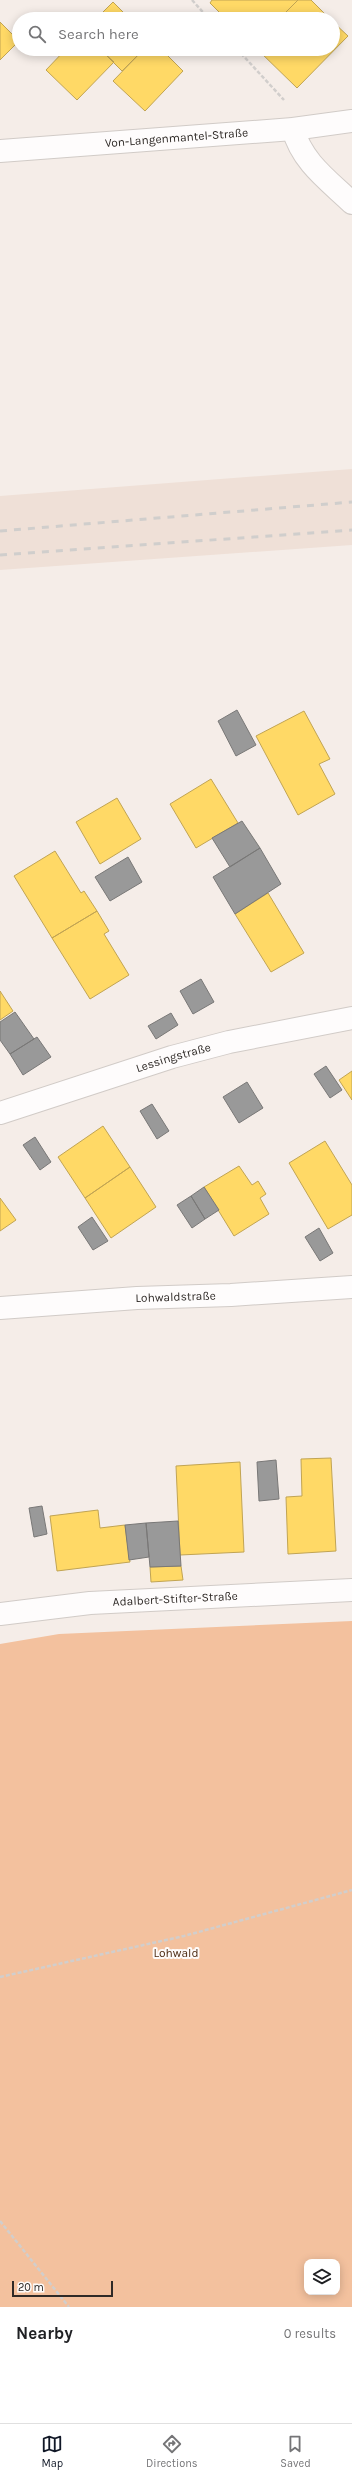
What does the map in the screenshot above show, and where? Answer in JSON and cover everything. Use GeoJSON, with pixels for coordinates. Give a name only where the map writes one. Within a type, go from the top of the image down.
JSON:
{"type":"FeatureCollection","features":[{"type":"Feature","properties":{"kind":"street","name":"Von-Langenmantel-Straße"},"geometry":{"type":"LineString","coordinates":[[0,151],[301,128],[352,121]]}},
{"type":"Feature","properties":{"kind":"street"},"geometry":{"type":"LineString","coordinates":[[301,128],[297,145],[306,159],[352,203]]}},
{"type":"Feature","properties":{"kind":"street","name":"Lessingstraße"},"geometry":{"type":"LineString","coordinates":[[0,1113],[172,1058],[229,1042],[352,1018]]}},
{"type":"Feature","properties":{"kind":"street","name":"Lohwaldstraße"},"geometry":{"type":"LineString","coordinates":[[0,1308],[137,1298],[232,1296],[352,1287]]}},
{"type":"Feature","properties":{"kind":"street","name":"Adalbert-Stifter-Straße"},"geometry":{"type":"LineString","coordinates":[[0,1614],[90,1603],[352,1590]]}},
{"type":"Feature","properties":{"kind":"path"},"geometry":{"type":"LineString","coordinates":[[192,0],[203,12]]}},
{"type":"Feature","properties":{"kind":"path"},"geometry":{"type":"LineString","coordinates":[[243,56],[301,128]]}},
{"type":"Feature","properties":{"kind":"path"},"geometry":{"type":"LineString","coordinates":[[0,1977],[184,1936],[352,1890]]}},
{"type":"Feature","properties":{"kind":"path"},"geometry":{"type":"LineString","coordinates":[[0,2221],[69,2307]]}},
{"type":"Feature","properties":{"kind":"shaded area"},"geometry":{"type":"Polygon","coordinates":[[[352,469],[352,545],[0,570],[0,496],[352,469]]]}},
{"type":"Feature","properties":{"kind":"green space","name":"Lohwald"},"geometry":{"type":"Polygon","coordinates":[[[352,1621],[352,2307],[0,2307],[0,1644],[59,1634],[352,1621]]]}},
{"type":"Feature","properties":{"kind":"building: Homes"},"geometry":{"type":"Polygon","coordinates":[[[212,0],[298,0],[286,12],[219,12],[210,3],[212,0]]]}},
{"type":"Feature","properties":{"kind":"building: Homes"},"geometry":{"type":"Polygon","coordinates":[[[298,0],[311,0],[323,12],[286,12],[298,0]]]}},
{"type":"Feature","properties":{"kind":"building: Homes"},"geometry":{"type":"Polygon","coordinates":[[[113,2],[123,12],[103,12],[113,2]]]}},
{"type":"Feature","properties":{"kind":"building: Homes"},"geometry":{"type":"Polygon","coordinates":[[[0,22],[12,34],[12,48],[0,60],[0,22]]]}},
{"type":"Feature","properties":{"kind":"building: Homes"},"geometry":{"type":"Polygon","coordinates":[[[340,29],[348,36],[340,44],[340,29]]]}},
{"type":"Feature","properties":{"kind":"building: Homes"},"geometry":{"type":"Polygon","coordinates":[[[59,56],[108,56],[114,62],[77,100],[46,70],[59,56]]]}},
{"type":"Feature","properties":{"kind":"building: Homes"},"geometry":{"type":"Polygon","coordinates":[[[107,56],[137,56],[122,71],[107,56]]]}},
{"type":"Feature","properties":{"kind":"building: Homes"},"geometry":{"type":"Polygon","coordinates":[[[137,56],[168,56],[183,71],[145,111],[113,81],[137,56]]]}},
{"type":"Feature","properties":{"kind":"building: Homes"},"geometry":{"type":"Polygon","coordinates":[[[264,56],[328,56],[297,88],[264,56]]]}},
{"type":"Feature","properties":{"kind":"building: Homes"},"geometry":{"type":"Polygon","coordinates":[[[304,711],[330,759],[319,764],[335,794],[298,815],[256,736],[304,711]]]}},
{"type":"Feature","properties":{"kind":"building: Homes"},"geometry":{"type":"Polygon","coordinates":[[[211,779],[238,823],[196,848],[170,804],[211,779]]]}},
{"type":"Feature","properties":{"kind":"building: Homes"},"geometry":{"type":"Polygon","coordinates":[[[117,798],[141,839],[100,864],[76,822],[117,798]]]}},
{"type":"Feature","properties":{"kind":"building: Homes"},"geometry":{"type":"Polygon","coordinates":[[[55,851],[81,893],[84,891],[97,911],[52,938],[14,876],[55,851]]]}},
{"type":"Feature","properties":{"kind":"building: Homes"},"geometry":{"type":"Polygon","coordinates":[[[268,893],[304,953],[271,972],[235,914],[268,893]]]}},
{"type":"Feature","properties":{"kind":"building: Homes"},"geometry":{"type":"Polygon","coordinates":[[[97,911],[109,931],[104,934],[129,975],[90,999],[52,938],[97,911]]]}},
{"type":"Feature","properties":{"kind":"building: Homes"},"geometry":{"type":"Polygon","coordinates":[[[0,991],[13,1011],[0,1020],[0,991]]]}},
{"type":"Feature","properties":{"kind":"building: Homes"},"geometry":{"type":"Polygon","coordinates":[[[352,1071],[352,1100],[339,1080],[352,1071]]]}},
{"type":"Feature","properties":{"kind":"building: Homes"},"geometry":{"type":"Polygon","coordinates":[[[103,1126],[130,1167],[85,1198],[58,1157],[103,1126]]]}},
{"type":"Feature","properties":{"kind":"building: Homes"},"geometry":{"type":"Polygon","coordinates":[[[325,1141],[352,1185],[352,1215],[328,1229],[289,1163],[325,1141]]]}},
{"type":"Feature","properties":{"kind":"building: Homes"},"geometry":{"type":"Polygon","coordinates":[[[239,1166],[252,1185],[258,1181],[266,1194],[260,1198],[269,1214],[234,1236],[204,1187],[239,1166]]]}},
{"type":"Feature","properties":{"kind":"building: Homes"},"geometry":{"type":"Polygon","coordinates":[[[130,1167],[156,1207],[111,1238],[85,1198],[130,1167]]]}},
{"type":"Feature","properties":{"kind":"building: Homes"},"geometry":{"type":"Polygon","coordinates":[[[0,1198],[16,1220],[0,1231],[0,1198]]]}},
{"type":"Feature","properties":{"kind":"building: Homes"},"geometry":{"type":"Polygon","coordinates":[[[331,1458],[336,1551],[288,1554],[286,1497],[302,1496],[301,1459],[331,1458]]]}},
{"type":"Feature","properties":{"kind":"building: Homes"},"geometry":{"type":"Polygon","coordinates":[[[240,1462],[244,1552],[180,1555],[176,1466],[240,1462]]]}},
{"type":"Feature","properties":{"kind":"building: Homes"},"geometry":{"type":"Polygon","coordinates":[[[98,1510],[100,1528],[125,1525],[130,1562],[57,1571],[50,1516],[98,1510]]]}},
{"type":"Feature","properties":{"kind":"building: Homes"},"geometry":{"type":"Polygon","coordinates":[[[181,1566],[183,1580],[151,1582],[150,1567],[181,1566]]]}},
{"type":"Feature","properties":{"kind":"building: Industry"},"geometry":{"type":"Polygon","coordinates":[[[237,710],[256,745],[236,756],[218,721],[237,710]]]}},
{"type":"Feature","properties":{"kind":"building: Industry"},"geometry":{"type":"Polygon","coordinates":[[[242,821],[260,848],[230,867],[212,838],[242,821]]]}},
{"type":"Feature","properties":{"kind":"building: Industry"},"geometry":{"type":"Polygon","coordinates":[[[260,848],[281,884],[235,914],[213,877],[260,848]]]}},
{"type":"Feature","properties":{"kind":"building: Industry"},"geometry":{"type":"Polygon","coordinates":[[[128,857],[142,882],[110,901],[95,877],[128,857]]]}},
{"type":"Feature","properties":{"kind":"building: Industry"},"geometry":{"type":"Polygon","coordinates":[[[201,979],[214,1002],[193,1014],[180,991],[201,979]]]}},
{"type":"Feature","properties":{"kind":"building: Industry"},"geometry":{"type":"Polygon","coordinates":[[[15,1012],[34,1039],[10,1054],[0,1040],[0,1022],[15,1012]]]}},
{"type":"Feature","properties":{"kind":"building: Industry"},"geometry":{"type":"Polygon","coordinates":[[[171,1013],[178,1025],[156,1039],[148,1026],[171,1013]]]}},
{"type":"Feature","properties":{"kind":"building: Industry"},"geometry":{"type":"Polygon","coordinates":[[[37,1037],[51,1057],[23,1075],[10,1054],[37,1037]]]}},
{"type":"Feature","properties":{"kind":"building: Industry"},"geometry":{"type":"Polygon","coordinates":[[[326,1066],[342,1090],[330,1098],[314,1074],[326,1066]]]}},
{"type":"Feature","properties":{"kind":"building: Industry"},"geometry":{"type":"Polygon","coordinates":[[[247,1082],[263,1108],[239,1123],[223,1097],[247,1082]]]}},
{"type":"Feature","properties":{"kind":"building: Industry"},"geometry":{"type":"Polygon","coordinates":[[[152,1104],[169,1131],[157,1139],[140,1111],[152,1104]]]}},
{"type":"Feature","properties":{"kind":"building: Industry"},"geometry":{"type":"Polygon","coordinates":[[[35,1137],[51,1162],[40,1170],[23,1145],[35,1137]]]}},
{"type":"Feature","properties":{"kind":"building: Industry"},"geometry":{"type":"Polygon","coordinates":[[[204,1187],[219,1210],[205,1219],[191,1196],[204,1187]]]}},
{"type":"Feature","properties":{"kind":"building: Industry"},"geometry":{"type":"Polygon","coordinates":[[[191,1196],[205,1219],[192,1228],[177,1205],[191,1196]]]}},
{"type":"Feature","properties":{"kind":"building: Industry"},"geometry":{"type":"Polygon","coordinates":[[[92,1217],[108,1241],[93,1250],[78,1227],[92,1217]]]}},
{"type":"Feature","properties":{"kind":"building: Industry"},"geometry":{"type":"Polygon","coordinates":[[[319,1228],[333,1253],[320,1261],[305,1237],[319,1228]]]}},
{"type":"Feature","properties":{"kind":"building: Industry"},"geometry":{"type":"Polygon","coordinates":[[[276,1460],[279,1499],[259,1501],[257,1462],[276,1460]]]}},
{"type":"Feature","properties":{"kind":"building: Industry"},"geometry":{"type":"Polygon","coordinates":[[[42,1506],[47,1534],[34,1537],[29,1508],[42,1506]]]}},
{"type":"Feature","properties":{"kind":"building: Industry"},"geometry":{"type":"Polygon","coordinates":[[[178,1521],[181,1566],[150,1567],[146,1523],[178,1521]]]}},
{"type":"Feature","properties":{"kind":"building: Industry"},"geometry":{"type":"Polygon","coordinates":[[[146,1523],[149,1557],[129,1560],[125,1525],[146,1523]]]}},
{"type":"Feature","properties":{"kind":"railway"},"geometry":{"type":"LineString","coordinates":[[0,531],[352,502]]}},
{"type":"Feature","properties":{"kind":"railway"},"geometry":{"type":"LineString","coordinates":[[0,555],[352,530]]}}]}
